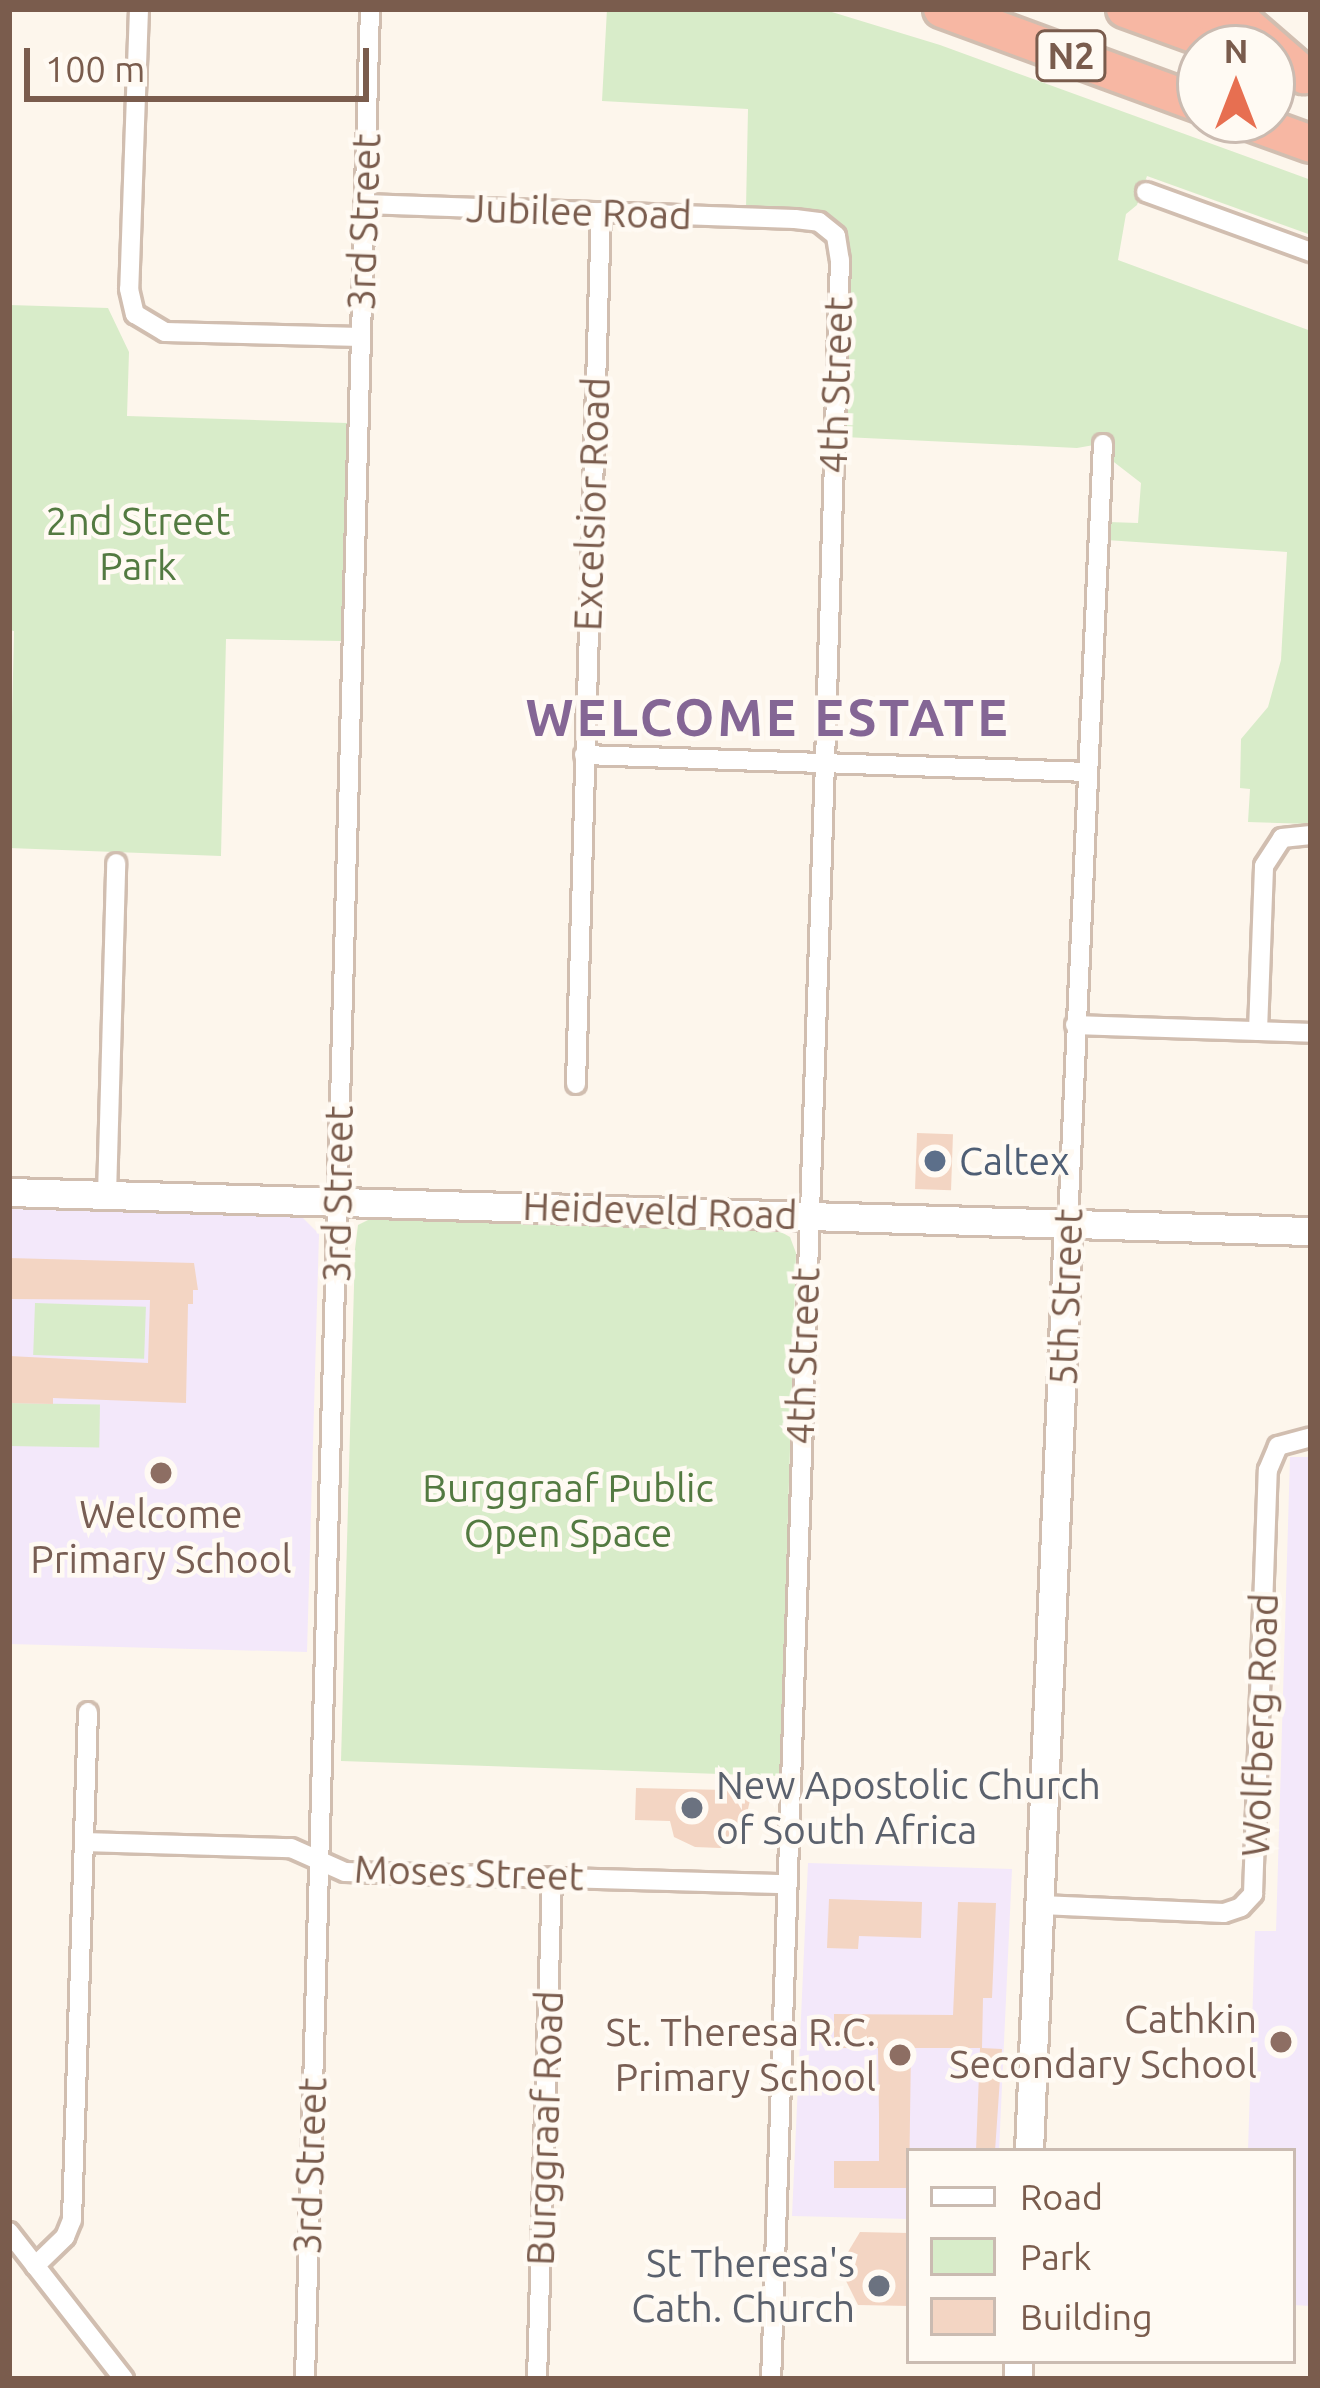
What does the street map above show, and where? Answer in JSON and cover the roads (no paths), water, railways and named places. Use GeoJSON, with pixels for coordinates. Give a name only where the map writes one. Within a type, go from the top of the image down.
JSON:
{"type":"FeatureCollection","features":[{"type":"Feature","properties":{"kind":"highway","name":"N2"},"geometry":{"type":"LineString","coordinates":[[941,9],[1176,95]]}},
{"type":"Feature","properties":{"kind":"highway","name":"N2"},"geometry":{"type":"LineString","coordinates":[[1125,9],[1176,28]]}},
{"type":"Feature","properties":{"kind":"highway"},"geometry":{"type":"LineString","coordinates":[[1203,9],[1243,24]]}},
{"type":"Feature","properties":{"kind":"street"},"geometry":{"type":"LineString","coordinates":[[139,9],[129,289],[135,314],[164,332],[361,337]]}},
{"type":"Feature","properties":{"kind":"street","name":"3rd Street"},"geometry":{"type":"LineString","coordinates":[[305,2379],[370,9]]}},
{"type":"Feature","properties":{"kind":"street"},"geometry":{"type":"LineString","coordinates":[[1146,193],[1311,252]]}},
{"type":"Feature","properties":{"kind":"street","name":"Jubilee Road"},"geometry":{"type":"LineString","coordinates":[[364,204],[795,219]]}},
{"type":"Feature","properties":{"kind":"street","name":"Excelsior Road"},"geometry":{"type":"LineString","coordinates":[[576,1084],[601,212]]}},
{"type":"Feature","properties":{"kind":"street","name":"4th Street"},"geometry":{"type":"LineString","coordinates":[[772,2379],[840,260],[836,236],[828,227],[795,219]]}},
{"type":"Feature","properties":{"kind":"street","name":"5th Street"},"geometry":{"type":"LineString","coordinates":[[1029,2148],[1102,444]]}},
{"type":"Feature","properties":{"kind":"street"},"geometry":{"type":"LineString","coordinates":[[584,755],[1088,772]]}},
{"type":"Feature","properties":{"kind":"street"},"geometry":{"type":"LineString","coordinates":[[1258,1031],[1264,866],[1282,838],[1311,835]]}},
{"type":"Feature","properties":{"kind":"street"},"geometry":{"type":"LineString","coordinates":[[107,1195],[116,863]]}},
{"type":"Feature","properties":{"kind":"street"},"geometry":{"type":"LineString","coordinates":[[1076,1025],[1311,1033]]}},
{"type":"Feature","properties":{"kind":"street","name":"Heideveld Road"},"geometry":{"type":"LineString","coordinates":[[9,1192],[1311,1231]]}},
{"type":"Feature","properties":{"kind":"street","name":"Wolfberg Road"},"geometry":{"type":"LineString","coordinates":[[1041,1905],[1224,1913],[1241,1907],[1253,1894],[1268,1470],[1278,1446],[1311,1437]]}},
{"type":"Feature","properties":{"kind":"street"},"geometry":{"type":"LineString","coordinates":[[35,2266],[65,2237],[72,2219],[88,1712]]}},
{"type":"Feature","properties":{"kind":"street","name":"Moses Street"},"geometry":{"type":"LineString","coordinates":[[84,1843],[291,1848],[345,1872],[787,1884]]}},
{"type":"Feature","properties":{"kind":"street","name":"Burggraaf Road"},"geometry":{"type":"LineString","coordinates":[[537,2379],[552,1877]]}},
{"type":"Feature","properties":{"kind":"street"},"geometry":{"type":"LineString","coordinates":[[9,2232],[124,2379]]}},
{"type":"Feature","properties":{"kind":"place","name":"Caltex"},"geometry":{"type":"Point","coordinates":[935,1161]}},
{"type":"Feature","properties":{"kind":"place","name":"Welcome Primary School"},"geometry":{"type":"Point","coordinates":[161,1473]}},
{"type":"Feature","properties":{"kind":"place","name":"New Apostolic Church of South Africa"},"geometry":{"type":"Point","coordinates":[692,1808]}},
{"type":"Feature","properties":{"kind":"place","name":"Cathkin Secondary School"},"geometry":{"type":"Point","coordinates":[1281,2042]}},
{"type":"Feature","properties":{"kind":"place","name":"St. Theresa R.C. Primary School"},"geometry":{"type":"Point","coordinates":[900,2055]}},
{"type":"Feature","properties":{"kind":"place","name":"St Theresa's Cath. Church"},"geometry":{"type":"Point","coordinates":[879,2286]}},
{"type":"Feature","properties":{"kind":"district","name":"WELCOME ESTATE"},"geometry":{"type":"Point","coordinates":[768,717]}},
{"type":"Feature","properties":{"kind":"park label","name":"2nd Street Park"},"geometry":{"type":"Point","coordinates":[138,544]}},
{"type":"Feature","properties":{"kind":"park label","name":"Burggraaf Public Open Space"},"geometry":{"type":"Point","coordinates":[568,1512]}}]}
